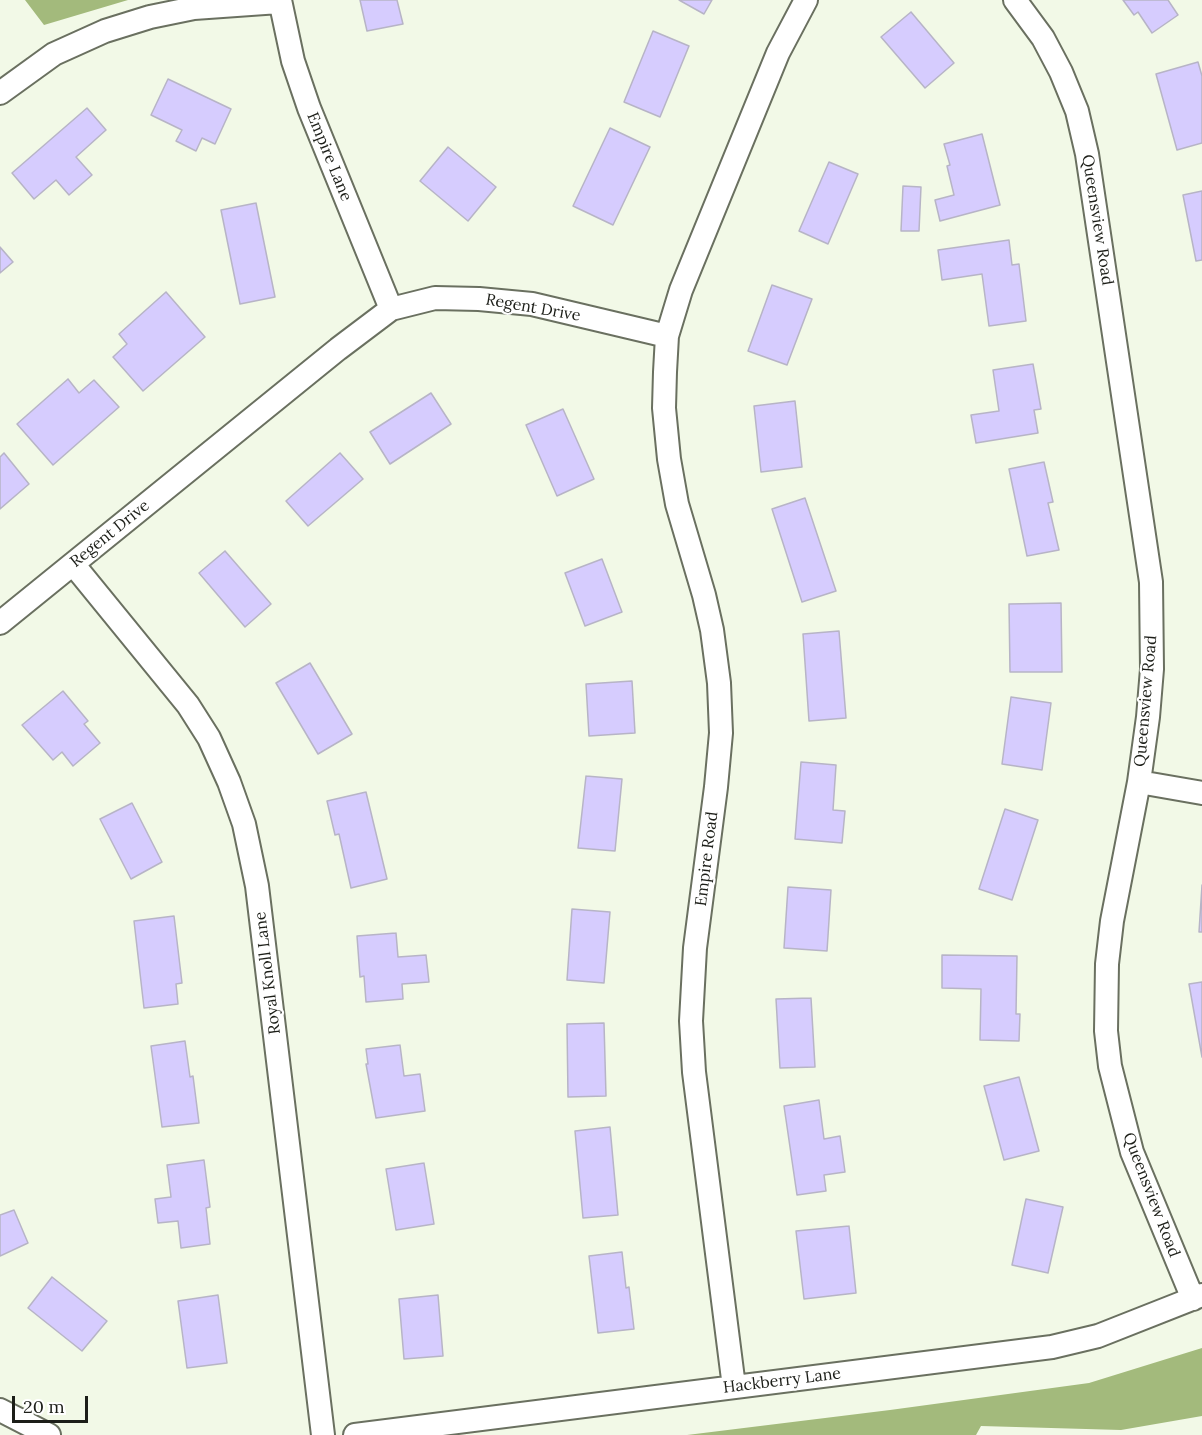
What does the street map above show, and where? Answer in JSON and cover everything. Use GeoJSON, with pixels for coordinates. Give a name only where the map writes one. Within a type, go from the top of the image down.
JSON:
{"type":"FeatureCollection","features":[{"type":"Feature","properties":{"kind":"street"},"geometry":{"type":"LineString","coordinates":[[667,336],[681,290],[778,53],[806,0]]}},
{"type":"Feature","properties":{"kind":"street","name":"Queensview Road"},"geometry":{"type":"LineString","coordinates":[[1015,0],[1042,38],[1061,72],[1077,111],[1087,154],[1151,582],[1152,669],[1148,717],[1139,782],[1109,942],[1105,997],[1106,1031],[1116,1096],[1132,1152],[1198,1297]]}},
{"type":"Feature","properties":{"kind":"street"},"geometry":{"type":"LineString","coordinates":[[0,93],[54,54],[105,31],[150,17],[194,8],[280,1]]}},
{"type":"Feature","properties":{"kind":"street","name":"Empire Lane"},"geometry":{"type":"LineString","coordinates":[[280,1],[292,61],[391,309]]}},
{"type":"Feature","properties":{"kind":"street","name":"Regent Drive"},"geometry":{"type":"LineString","coordinates":[[0,623],[338,349],[391,309],[435,298],[532,304],[667,336]]}},
{"type":"Feature","properties":{"kind":"street","name":"Empire Road"},"geometry":{"type":"LineString","coordinates":[[667,336],[664,408],[669,459],[677,504],[712,630],[718,682],[720,733],[716,787],[695,948],[691,1021],[694,1072],[734,1387]]}},
{"type":"Feature","properties":{"kind":"street","name":"Royal Knoll Lane"},"geometry":{"type":"LineString","coordinates":[[73,564],[188,705],[209,738],[229,782],[244,824],[257,886],[323,1435]]}},
{"type":"Feature","properties":{"kind":"street"},"geometry":{"type":"LineString","coordinates":[[1139,782],[1202,793]]}},
{"type":"Feature","properties":{"kind":"street","name":"Hackberry Lane"},"geometry":{"type":"LineString","coordinates":[[355,1435],[1052,1347],[1098,1336],[1198,1297]]}},
{"type":"Feature","properties":{"kind":"street"},"geometry":{"type":"LineString","coordinates":[[0,1410],[49,1435]]}},
{"type":"Feature","properties":{"kind":"green space"},"geometry":{"type":"Polygon","coordinates":[[[25,0],[128,0],[44,25],[25,0]]]}},
{"type":"Feature","properties":{"kind":"green space"},"geometry":{"type":"Polygon","coordinates":[[[1202,1348],[1202,1416],[1121,1430],[981,1426],[976,1435],[687,1435],[1089,1383],[1202,1348]]]}},
{"type":"Feature","properties":{"kind":"building"},"geometry":{"type":"Polygon","coordinates":[[[360,0],[397,0],[403,24],[367,31],[360,0]]]}},
{"type":"Feature","properties":{"kind":"building"},"geometry":{"type":"Polygon","coordinates":[[[679,0],[712,0],[704,14],[679,0]]]}},
{"type":"Feature","properties":{"kind":"building"},"geometry":{"type":"Polygon","coordinates":[[[1123,0],[1168,0],[1178,15],[1152,33],[1138,12],[1134,15],[1123,0]]]}},
{"type":"Feature","properties":{"kind":"building"},"geometry":{"type":"Polygon","coordinates":[[[911,12],[954,63],[925,88],[881,37],[911,12]]]}},
{"type":"Feature","properties":{"kind":"building"},"geometry":{"type":"Polygon","coordinates":[[[653,31],[689,46],[660,117],[624,102],[653,31]]]}},
{"type":"Feature","properties":{"kind":"building"},"geometry":{"type":"Polygon","coordinates":[[[1198,62],[1202,76],[1202,143],[1177,150],[1156,74],[1198,62]]]}},
{"type":"Feature","properties":{"kind":"building"},"geometry":{"type":"Polygon","coordinates":[[[168,79],[231,109],[215,144],[202,138],[196,151],[176,141],[182,130],[151,115],[168,79]]]}},
{"type":"Feature","properties":{"kind":"building"},"geometry":{"type":"Polygon","coordinates":[[[87,108],[106,130],[76,157],[92,175],[69,195],[56,180],[34,199],[12,173],[87,108]]]}},
{"type":"Feature","properties":{"kind":"building"},"geometry":{"type":"Polygon","coordinates":[[[610,128],[650,147],[613,225],[573,206],[610,128]]]}},
{"type":"Feature","properties":{"kind":"building"},"geometry":{"type":"Polygon","coordinates":[[[982,134],[1000,205],[940,221],[935,200],[954,195],[947,166],[950,165],[944,144],[982,134]]]}},
{"type":"Feature","properties":{"kind":"building"},"geometry":{"type":"Polygon","coordinates":[[[448,147],[496,187],[468,221],[420,181],[448,147]]]}},
{"type":"Feature","properties":{"kind":"building"},"geometry":{"type":"Polygon","coordinates":[[[829,162],[858,174],[828,244],[799,231],[829,162]]]}},
{"type":"Feature","properties":{"kind":"building"},"geometry":{"type":"Polygon","coordinates":[[[903,186],[921,187],[919,231],[901,231],[903,186]]]}},
{"type":"Feature","properties":{"kind":"building"},"geometry":{"type":"Polygon","coordinates":[[[1202,191],[1202,260],[1196,261],[1183,195],[1202,191]]]}},
{"type":"Feature","properties":{"kind":"building"},"geometry":{"type":"Polygon","coordinates":[[[256,203],[275,297],[240,304],[221,210],[256,203]]]}},
{"type":"Feature","properties":{"kind":"building"},"geometry":{"type":"Polygon","coordinates":[[[1009,240],[1012,265],[1019,264],[1026,321],[989,326],[982,274],[942,280],[938,250],[1009,240]]]}},
{"type":"Feature","properties":{"kind":"building"},"geometry":{"type":"Polygon","coordinates":[[[0,247],[13,262],[0,273],[0,247]]]}},
{"type":"Feature","properties":{"kind":"building"},"geometry":{"type":"Polygon","coordinates":[[[772,285],[812,299],[787,365],[748,351],[772,285]]]}},
{"type":"Feature","properties":{"kind":"building"},"geometry":{"type":"Polygon","coordinates":[[[166,292],[205,337],[143,391],[113,357],[127,344],[119,334],[166,292]]]}},
{"type":"Feature","properties":{"kind":"building"},"geometry":{"type":"Polygon","coordinates":[[[1033,364],[1041,409],[1034,410],[1038,433],[976,443],[971,415],[999,411],[993,370],[1033,364]]]}},
{"type":"Feature","properties":{"kind":"building"},"geometry":{"type":"Polygon","coordinates":[[[68,379],[79,393],[94,380],[119,407],[53,465],[17,424],[68,379]]]}},
{"type":"Feature","properties":{"kind":"building"},"geometry":{"type":"Polygon","coordinates":[[[431,393],[451,424],[390,464],[370,432],[431,393]]]}},
{"type":"Feature","properties":{"kind":"building"},"geometry":{"type":"Polygon","coordinates":[[[795,401],[802,467],[761,472],[754,406],[795,401]]]}},
{"type":"Feature","properties":{"kind":"building"},"geometry":{"type":"Polygon","coordinates":[[[563,409],[594,479],[557,496],[526,425],[563,409]]]}},
{"type":"Feature","properties":{"kind":"building"},"geometry":{"type":"Polygon","coordinates":[[[4,453],[29,484],[0,509],[0,457],[4,453]]]}},
{"type":"Feature","properties":{"kind":"building"},"geometry":{"type":"Polygon","coordinates":[[[340,453],[363,479],[308,526],[286,501],[340,453]]]}},
{"type":"Feature","properties":{"kind":"building"},"geometry":{"type":"Polygon","coordinates":[[[1044,462],[1053,502],[1048,503],[1059,550],[1027,556],[1009,469],[1044,462]]]}},
{"type":"Feature","properties":{"kind":"building"},"geometry":{"type":"Polygon","coordinates":[[[805,498],[836,591],[802,602],[772,509],[805,498]]]}},
{"type":"Feature","properties":{"kind":"building"},"geometry":{"type":"Polygon","coordinates":[[[225,551],[271,604],[245,627],[199,573],[225,551]]]}},
{"type":"Feature","properties":{"kind":"building"},"geometry":{"type":"Polygon","coordinates":[[[602,559],[622,612],[585,626],[565,573],[602,559]]]}},
{"type":"Feature","properties":{"kind":"building"},"geometry":{"type":"Polygon","coordinates":[[[1061,603],[1062,672],[1010,672],[1009,604],[1061,603]]]}},
{"type":"Feature","properties":{"kind":"building"},"geometry":{"type":"Polygon","coordinates":[[[839,631],[846,718],[809,721],[803,634],[839,631]]]}},
{"type":"Feature","properties":{"kind":"building"},"geometry":{"type":"Polygon","coordinates":[[[310,663],[352,734],[318,754],[276,683],[310,663]]]}},
{"type":"Feature","properties":{"kind":"building"},"geometry":{"type":"Polygon","coordinates":[[[632,681],[635,733],[589,736],[586,684],[632,681]]]}},
{"type":"Feature","properties":{"kind":"building"},"geometry":{"type":"Polygon","coordinates":[[[63,691],[88,721],[84,724],[100,743],[73,766],[62,752],[53,760],[22,725],[63,691]]]}},
{"type":"Feature","properties":{"kind":"building"},"geometry":{"type":"Polygon","coordinates":[[[1011,697],[1051,703],[1042,770],[1002,764],[1011,697]]]}},
{"type":"Feature","properties":{"kind":"building"},"geometry":{"type":"Polygon","coordinates":[[[801,762],[836,765],[833,810],[845,811],[842,843],[795,839],[801,762]]]}},
{"type":"Feature","properties":{"kind":"building"},"geometry":{"type":"Polygon","coordinates":[[[586,776],[622,779],[615,851],[578,848],[586,776]]]}},
{"type":"Feature","properties":{"kind":"building"},"geometry":{"type":"Polygon","coordinates":[[[366,792],[387,879],[351,888],[339,834],[335,835],[327,801],[366,792]]]}},
{"type":"Feature","properties":{"kind":"building"},"geometry":{"type":"Polygon","coordinates":[[[132,803],[162,862],[131,879],[100,819],[132,803]]]}},
{"type":"Feature","properties":{"kind":"building"},"geometry":{"type":"Polygon","coordinates":[[[1005,809],[1038,820],[1012,900],[979,889],[1005,809]]]}},
{"type":"Feature","properties":{"kind":"building"},"geometry":{"type":"Polygon","coordinates":[[[1202,885],[1202,932],[1199,932],[1202,885]]]}},
{"type":"Feature","properties":{"kind":"building"},"geometry":{"type":"Polygon","coordinates":[[[788,887],[831,890],[827,951],[784,948],[788,887]]]}},
{"type":"Feature","properties":{"kind":"building"},"geometry":{"type":"Polygon","coordinates":[[[572,909],[610,912],[604,983],[567,980],[572,909]]]}},
{"type":"Feature","properties":{"kind":"building"},"geometry":{"type":"Polygon","coordinates":[[[174,916],[182,983],[176,984],[178,1004],[144,1008],[134,921],[174,916]]]}},
{"type":"Feature","properties":{"kind":"building"},"geometry":{"type":"Polygon","coordinates":[[[396,933],[398,957],[426,955],[429,982],[402,984],[403,999],[366,1002],[364,976],[360,977],[357,936],[396,933]]]}},
{"type":"Feature","properties":{"kind":"building"},"geometry":{"type":"Polygon","coordinates":[[[942,955],[1017,956],[1016,1014],[1020,1014],[1019,1041],[980,1040],[981,989],[942,988],[942,955]]]}},
{"type":"Feature","properties":{"kind":"building"},"geometry":{"type":"Polygon","coordinates":[[[1202,982],[1202,1057],[1189,984],[1202,982]]]}},
{"type":"Feature","properties":{"kind":"building"},"geometry":{"type":"Polygon","coordinates":[[[811,998],[815,1067],[780,1068],[776,999],[811,998]]]}},
{"type":"Feature","properties":{"kind":"building"},"geometry":{"type":"Polygon","coordinates":[[[604,1023],[606,1096],[568,1097],[567,1024],[604,1023]]]}},
{"type":"Feature","properties":{"kind":"building"},"geometry":{"type":"Polygon","coordinates":[[[185,1041],[190,1077],[193,1076],[199,1123],[162,1127],[151,1046],[185,1041]]]}},
{"type":"Feature","properties":{"kind":"building"},"geometry":{"type":"Polygon","coordinates":[[[400,1045],[404,1076],[420,1074],[425,1111],[376,1118],[366,1064],[368,1064],[366,1049],[400,1045]]]}},
{"type":"Feature","properties":{"kind":"building"},"geometry":{"type":"Polygon","coordinates":[[[1019,1077],[1039,1151],[1004,1160],[984,1086],[1019,1077]]]}},
{"type":"Feature","properties":{"kind":"building"},"geometry":{"type":"Polygon","coordinates":[[[819,1100],[824,1139],[840,1136],[845,1172],[824,1175],[826,1191],[797,1195],[784,1106],[819,1100]]]}},
{"type":"Feature","properties":{"kind":"building"},"geometry":{"type":"Polygon","coordinates":[[[610,1127],[618,1215],[583,1218],[575,1131],[610,1127]]]}},
{"type":"Feature","properties":{"kind":"building"},"geometry":{"type":"Polygon","coordinates":[[[204,1160],[210,1207],[206,1208],[210,1244],[181,1248],[178,1221],[158,1223],[155,1199],[171,1197],[167,1165],[204,1160]]]}},
{"type":"Feature","properties":{"kind":"building"},"geometry":{"type":"Polygon","coordinates":[[[424,1163],[434,1224],[396,1230],[386,1169],[424,1163]]]}},
{"type":"Feature","properties":{"kind":"building"},"geometry":{"type":"Polygon","coordinates":[[[1026,1199],[1063,1207],[1048,1273],[1012,1265],[1026,1199]]]}},
{"type":"Feature","properties":{"kind":"building"},"geometry":{"type":"Polygon","coordinates":[[[14,1210],[28,1243],[0,1256],[0,1215],[14,1210]]]}},
{"type":"Feature","properties":{"kind":"building"},"geometry":{"type":"Polygon","coordinates":[[[849,1226],[856,1293],[804,1299],[796,1231],[849,1226]]]}},
{"type":"Feature","properties":{"kind":"building"},"geometry":{"type":"Polygon","coordinates":[[[622,1252],[634,1329],[598,1333],[589,1256],[622,1252]]]}},
{"type":"Feature","properties":{"kind":"building"},"geometry":{"type":"Polygon","coordinates":[[[52,1277],[107,1321],[82,1351],[28,1308],[52,1277]]]}},
{"type":"Feature","properties":{"kind":"building"},"geometry":{"type":"Polygon","coordinates":[[[218,1295],[227,1363],[187,1368],[178,1301],[218,1295]]]}},
{"type":"Feature","properties":{"kind":"building"},"geometry":{"type":"Polygon","coordinates":[[[438,1295],[443,1356],[404,1359],[399,1299],[438,1295]]]}}]}
